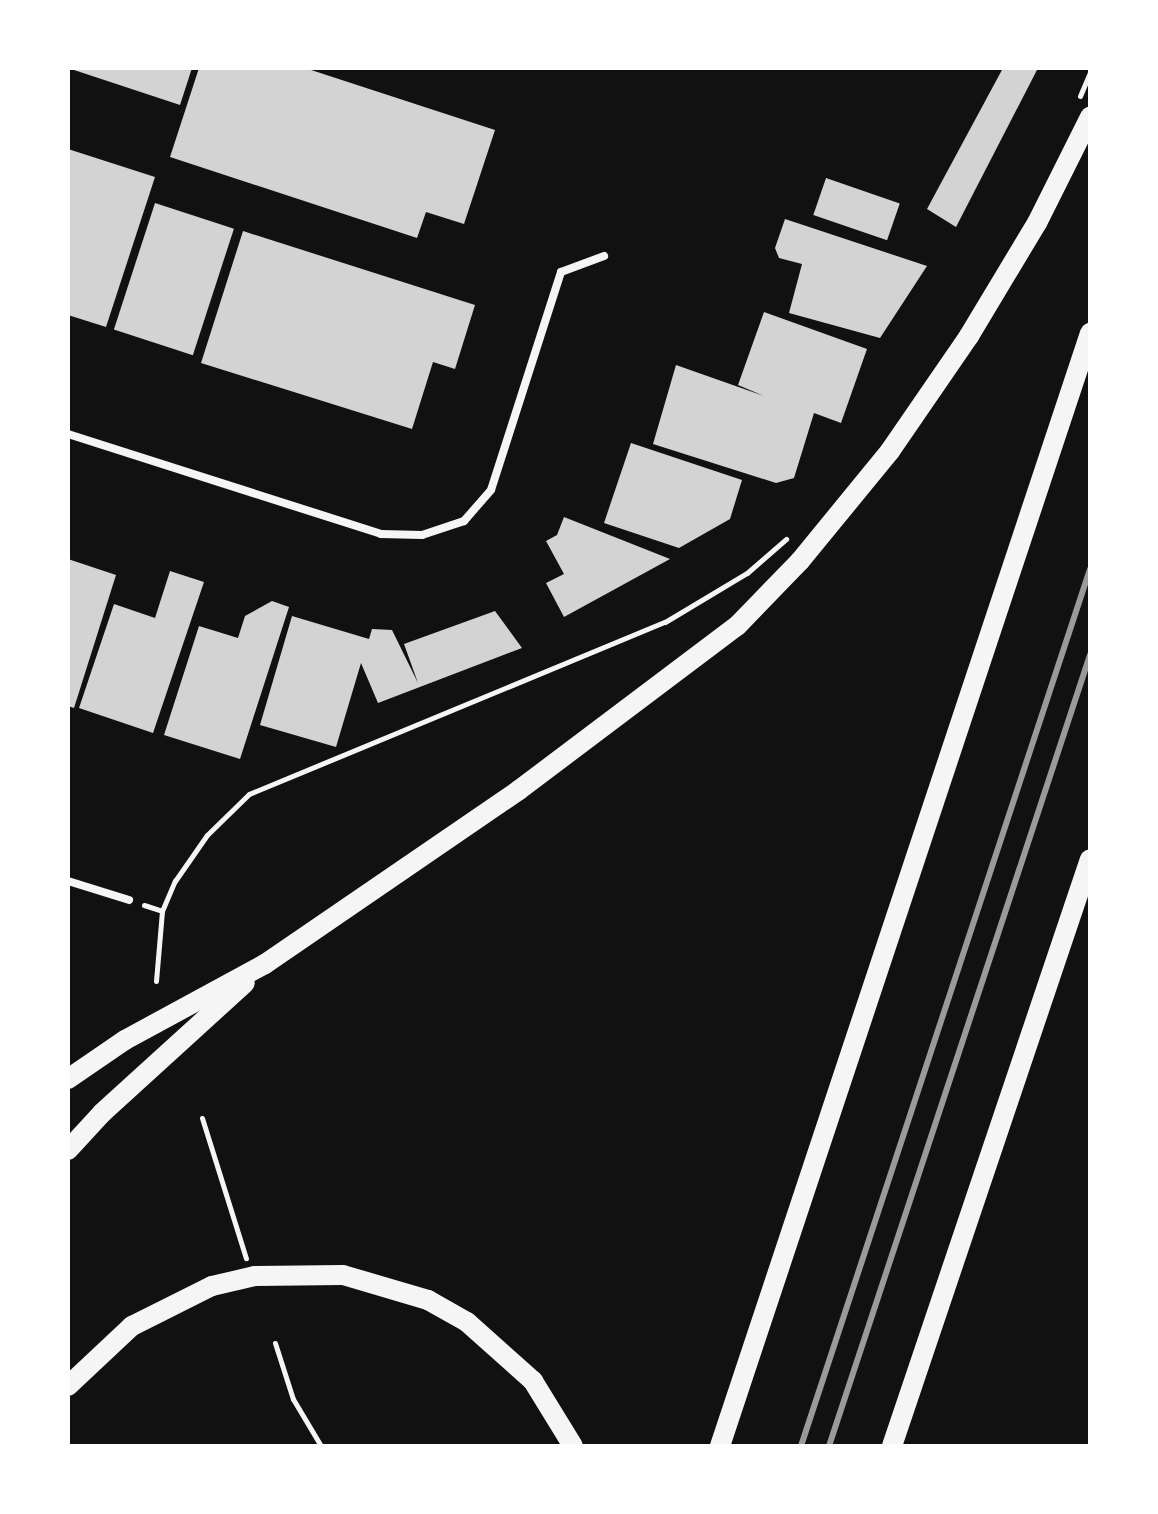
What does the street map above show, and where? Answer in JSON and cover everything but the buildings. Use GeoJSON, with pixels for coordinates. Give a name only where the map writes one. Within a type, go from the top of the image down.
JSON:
{"type":"FeatureCollection","features":[{"type":"Feature","properties":{"kind":"highway"},"geometry":{"type":"LineString","coordinates":[[68,1079],[125,1040],[265,964],[519,790],[737,626],[800,561],[890,451],[969,336],[1037,223],[1082,112]]}},
{"type":"Feature","properties":{"kind":"highway"},"geometry":{"type":"LineString","coordinates":[[720,1446],[1090,333]]}},
{"type":"Feature","properties":{"kind":"highway"},"geometry":{"type":"LineString","coordinates":[[892,1446],[1090,859]]}},
{"type":"Feature","properties":{"kind":"highway"},"geometry":{"type":"LineString","coordinates":[[68,1150],[102,1113],[265,964]]}},
{"type":"Feature","properties":{"kind":"highway"},"geometry":{"type":"LineString","coordinates":[[68,1386],[132,1326],[212,1286],[255,1276],[343,1275],[401,1289],[467,1322],[533,1381],[573,1446]]}},
{"type":"Feature","properties":{"kind":"street"},"geometry":{"type":"LineString","coordinates":[[68,434],[381,534],[422,535],[464,521],[491,490],[561,272],[604,256]]}},
{"type":"Feature","properties":{"kind":"street"},"geometry":{"type":"LineString","coordinates":[[68,881],[129,900]]}},
{"type":"Feature","properties":{"kind":"path"},"geometry":{"type":"LineString","coordinates":[[1082,112],[1090,72]]}},
{"type":"Feature","properties":{"kind":"path"},"geometry":{"type":"LineString","coordinates":[[156,981],[162,911],[175,881],[207,835],[249,794],[665,622],[747,573],[790,535]]}},
{"type":"Feature","properties":{"kind":"path"},"geometry":{"type":"LineString","coordinates":[[202,1118],[249,1266]]}},
{"type":"Feature","properties":{"kind":"path"},"geometry":{"type":"LineString","coordinates":[[275,1343],[293,1399],[321,1446]]}},
{"type":"Feature","properties":{"kind":"railway"},"geometry":{"type":"LineString","coordinates":[[801,1446],[1090,569]]}},
{"type":"Feature","properties":{"kind":"railway"},"geometry":{"type":"LineString","coordinates":[[829,1446],[1090,655]]}}]}
